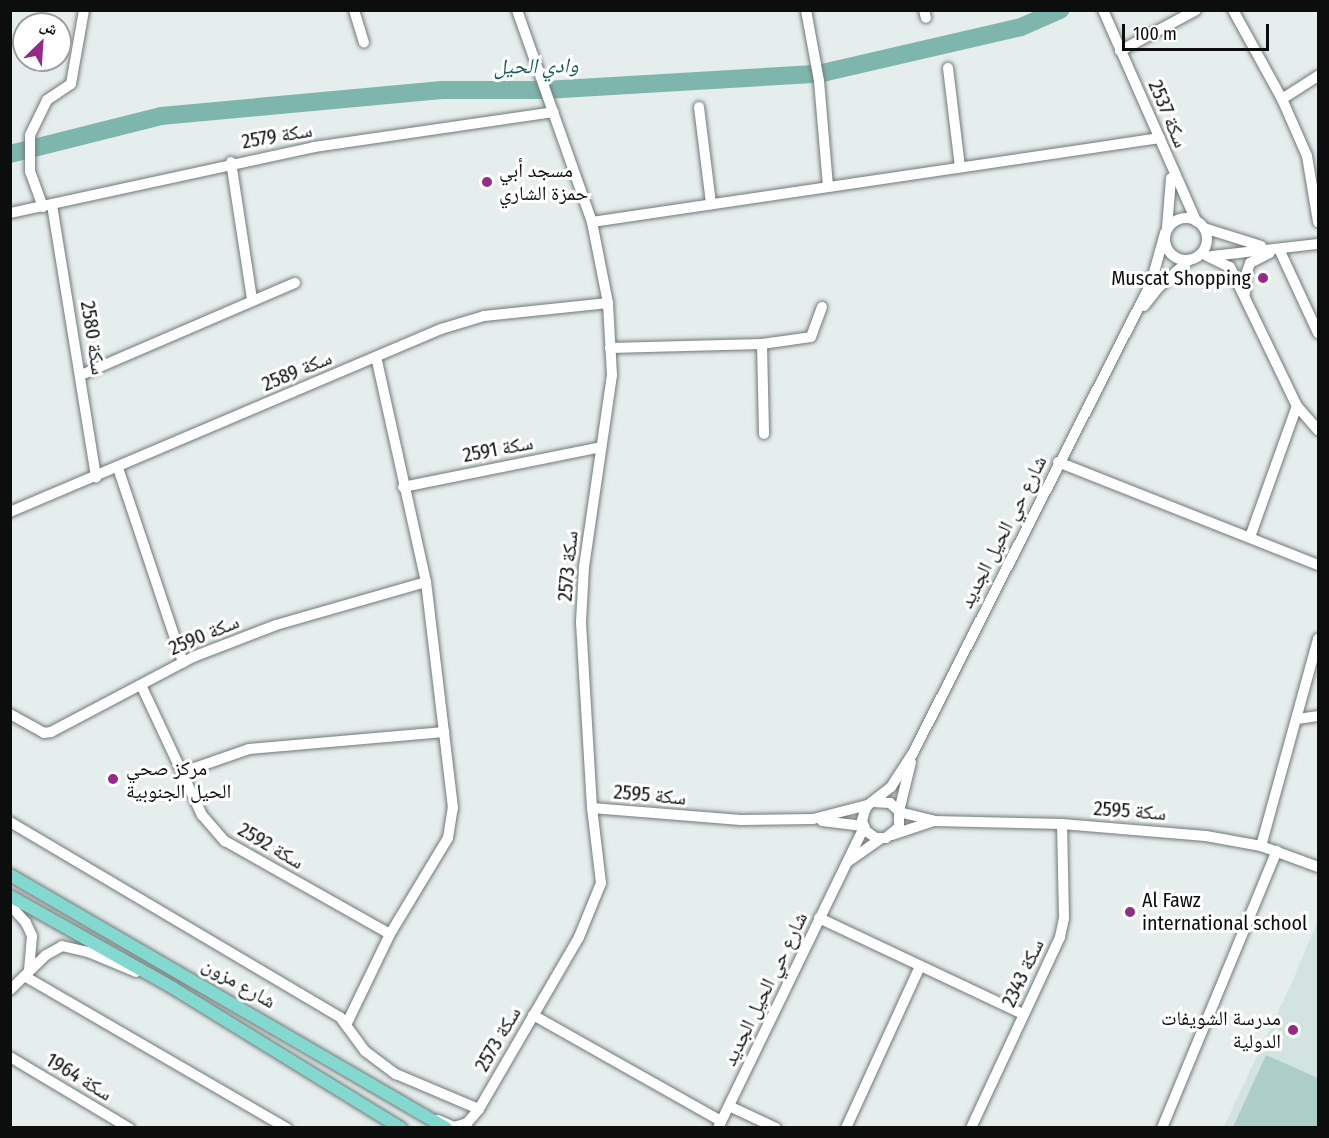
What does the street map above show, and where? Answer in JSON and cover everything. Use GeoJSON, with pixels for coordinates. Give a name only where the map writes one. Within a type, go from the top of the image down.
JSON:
{"type":"FeatureCollection","features":[{"type":"Feature","properties":{"kind":"main road","name":"شارع مزون"},"geometry":{"type":"LineString","coordinates":[[10,875],[446,1128]]}},
{"type":"Feature","properties":{"kind":"main road","name":"شارع مزون"},"geometry":{"type":"LineString","coordinates":[[10,896],[173,988],[401,1128]]}},
{"type":"Feature","properties":{"kind":"street","name":"سكة 2580"},"geometry":{"type":"LineString","coordinates":[[84,10],[71,84],[47,100],[30,135],[30,172],[48,206],[81,375],[96,477]]}},
{"type":"Feature","properties":{"kind":"street"},"geometry":{"type":"LineString","coordinates":[[354,10],[364,42]]}},
{"type":"Feature","properties":{"kind":"street","name":"سكة 2573"},"geometry":{"type":"LineString","coordinates":[[479,1109],[593,910],[601,883],[592,808],[581,622],[584,567],[612,375],[608,303],[592,222],[517,10]]}},
{"type":"Feature","properties":{"kind":"street"},"geometry":{"type":"LineString","coordinates":[[806,10],[819,81],[828,187]]}},
{"type":"Feature","properties":{"kind":"street","name":"سكة 2537"},"geometry":{"type":"LineString","coordinates":[[1103,10],[1160,138],[1170,166]]}},
{"type":"Feature","properties":{"kind":"street"},"geometry":{"type":"LineString","coordinates":[[1120,51],[1196,10]]}},
{"type":"Feature","properties":{"kind":"street"},"geometry":{"type":"LineString","coordinates":[[1233,10],[1282,99],[1307,156],[1318,222]]}},
{"type":"Feature","properties":{"kind":"street"},"geometry":{"type":"LineString","coordinates":[[948,68],[960,167]]}},
{"type":"Feature","properties":{"kind":"street"},"geometry":{"type":"LineString","coordinates":[[1282,99],[1318,76]]}},
{"type":"Feature","properties":{"kind":"street"},"geometry":{"type":"LineString","coordinates":[[699,107],[711,204]]}},
{"type":"Feature","properties":{"kind":"street","name":"سكة 2579"},"geometry":{"type":"LineString","coordinates":[[10,213],[231,162],[553,112]]}},
{"type":"Feature","properties":{"kind":"street"},"geometry":{"type":"LineString","coordinates":[[592,222],[960,167],[1079,153],[1160,138]]}},
{"type":"Feature","properties":{"kind":"street"},"geometry":{"type":"LineString","coordinates":[[231,162],[252,300]]}},
{"type":"Feature","properties":{"kind":"street"},"geometry":{"type":"LineString","coordinates":[[1128,328],[1158,288],[1206,246],[1200,224],[1170,166]]}},
{"type":"Feature","properties":{"kind":"street"},"geometry":{"type":"LineString","coordinates":[[1128,328],[1150,283],[1166,233],[1171,196],[1170,166]]}},
{"type":"Feature","properties":{"kind":"street"},"geometry":{"type":"LineString","coordinates":[[1279,249],[1242,242],[1200,224],[1178,219],[1166,233],[1168,251],[1177,258],[1191,260],[1207,256],[1279,249],[1318,244]]}},
{"type":"Feature","properties":{"kind":"street"},"geometry":{"type":"LineString","coordinates":[[1279,249],[1313,311],[1318,333]]}},
{"type":"Feature","properties":{"kind":"street"},"geometry":{"type":"LineString","coordinates":[[1250,312],[1244,288],[1247,270],[1255,260],[1279,249]]}},
{"type":"Feature","properties":{"kind":"street"},"geometry":{"type":"LineString","coordinates":[[1207,256],[1230,267],[1297,406],[1318,430]]}},
{"type":"Feature","properties":{"kind":"street"},"geometry":{"type":"LineString","coordinates":[[81,375],[295,283]]}},
{"type":"Feature","properties":{"kind":"street","name":"سكة 2589"},"geometry":{"type":"LineString","coordinates":[[10,512],[376,357],[484,316],[608,303]]}},
{"type":"Feature","properties":{"kind":"street"},"geometry":{"type":"LineString","coordinates":[[610,348],[762,344],[811,337],[822,307]]}},
{"type":"Feature","properties":{"kind":"street","name":"شارع حي الحيل الجديد"},"geometry":{"type":"LineString","coordinates":[[871,804],[891,787],[913,753],[1058,462],[1128,328]]}},
{"type":"Feature","properties":{"kind":"street"},"geometry":{"type":"LineString","coordinates":[[762,344],[764,434]]}},
{"type":"Feature","properties":{"kind":"street"},"geometry":{"type":"LineString","coordinates":[[347,1023],[390,934],[448,838],[453,808],[426,582],[403,487],[376,357]]}},
{"type":"Feature","properties":{"kind":"street"},"geometry":{"type":"LineString","coordinates":[[1250,537],[1297,406]]}},
{"type":"Feature","properties":{"kind":"street","name":"سكة 2591"},"geometry":{"type":"LineString","coordinates":[[403,487],[601,447]]}},
{"type":"Feature","properties":{"kind":"street"},"geometry":{"type":"LineString","coordinates":[[1058,462],[1318,565]]}},
{"type":"Feature","properties":{"kind":"street"},"geometry":{"type":"LineString","coordinates":[[118,468],[183,662]]}},
{"type":"Feature","properties":{"kind":"street","name":"سكة 2590"},"geometry":{"type":"LineString","coordinates":[[10,714],[44,733],[51,732],[183,662],[276,625],[426,582]]}},
{"type":"Feature","properties":{"kind":"street"},"geometry":{"type":"LineString","coordinates":[[1261,846],[1318,639]]}},
{"type":"Feature","properties":{"kind":"street","name":"سكة 2592"},"geometry":{"type":"LineString","coordinates":[[141,685],[202,814],[225,842],[390,934]]}},
{"type":"Feature","properties":{"kind":"street"},"geometry":{"type":"LineString","coordinates":[[1297,719],[1318,716]]}},
{"type":"Feature","properties":{"kind":"street"},"geometry":{"type":"LineString","coordinates":[[183,772],[249,749],[444,732]]}},
{"type":"Feature","properties":{"kind":"street","name":"شارع حي الحيل الجديد"},"geometry":{"type":"LineString","coordinates":[[899,812],[913,753]]}},
{"type":"Feature","properties":{"kind":"street"},"geometry":{"type":"LineString","coordinates":[[905,790],[907,805],[915,816]]}},
{"type":"Feature","properties":{"kind":"street"},"geometry":{"type":"LineString","coordinates":[[891,803],[899,812],[900,822],[892,836],[880,839],[863,827],[862,815],[871,804],[891,803]]}},
{"type":"Feature","properties":{"kind":"street","name":"سكة 2595"},"geometry":{"type":"LineString","coordinates":[[813,819],[871,804]]}},
{"type":"Feature","properties":{"kind":"street","name":"سكة 2595"},"geometry":{"type":"LineString","coordinates":[[592,808],[741,820],[813,819],[863,827]]}},
{"type":"Feature","properties":{"kind":"street","name":"سكة 2595"},"geometry":{"type":"LineString","coordinates":[[899,812],[934,821],[1062,824],[1175,833],[1261,846],[1318,867]]}},
{"type":"Feature","properties":{"kind":"street","name":"سكة 2595"},"geometry":{"type":"LineString","coordinates":[[892,836],[934,821]]}},
{"type":"Feature","properties":{"kind":"street"},"geometry":{"type":"LineString","coordinates":[[10,822],[347,1023],[365,1051],[396,1074],[479,1109]]}},
{"type":"Feature","properties":{"kind":"street"},"geometry":{"type":"LineString","coordinates":[[842,824],[851,833],[852,848]]}},
{"type":"Feature","properties":{"kind":"street","name":"سكة 2343"},"geometry":{"type":"LineString","coordinates":[[971,1128],[1060,937],[1064,918],[1062,824]]}},
{"type":"Feature","properties":{"kind":"street","name":"شارع حي الحيل الجديد"},"geometry":{"type":"LineString","coordinates":[[720,1124],[863,827]]}},
{"type":"Feature","properties":{"kind":"street","name":"شارع حي الحيل الجديد"},"geometry":{"type":"LineString","coordinates":[[844,865],[880,839]]}},
{"type":"Feature","properties":{"kind":"street"},"geometry":{"type":"LineString","coordinates":[[1162,1128],[1277,851]]}},
{"type":"Feature","properties":{"kind":"street"},"geometry":{"type":"LineString","coordinates":[[10,905],[26,923],[32,936],[27,975]]}},
{"type":"Feature","properties":{"kind":"street"},"geometry":{"type":"LineString","coordinates":[[819,918],[1023,1014]]}},
{"type":"Feature","properties":{"kind":"street"},"geometry":{"type":"LineString","coordinates":[[10,990],[52,950],[73,947],[173,988]]}},
{"type":"Feature","properties":{"kind":"street"},"geometry":{"type":"LineString","coordinates":[[846,1128],[920,966]]}},
{"type":"Feature","properties":{"kind":"street"},"geometry":{"type":"LineString","coordinates":[[27,975],[287,1128]]}},
{"type":"Feature","properties":{"kind":"street"},"geometry":{"type":"LineString","coordinates":[[533,1015],[720,1124]]}},
{"type":"Feature","properties":{"kind":"street","name":"سكة 1964"},"geometry":{"type":"LineString","coordinates":[[10,1058],[129,1128]]}},
{"type":"Feature","properties":{"kind":"street"},"geometry":{"type":"LineString","coordinates":[[729,1106],[776,1128]]}},
{"type":"Feature","properties":{"kind":"street"},"geometry":{"type":"LineString","coordinates":[[423,1114],[454,1127],[467,1123],[479,1109]]}},
{"type":"Feature","properties":{"kind":"street"},"geometry":{"type":"LineString","coordinates":[[475,1128],[479,1109]]}},
{"type":"Feature","properties":{"kind":"shaded area","name":"مدرسة الشويفات الدولية"},"geometry":{"type":"Polygon","coordinates":[[[1318,920],[1318,1127],[1223,1128],[1292,982],[1318,920]]]}},
{"type":"Feature","properties":{"kind":"green space"},"geometry":{"type":"Polygon","coordinates":[[[1266,1055],[1318,1078],[1318,1127],[1233,1127],[1266,1055]]]}},
{"type":"Feature","properties":{"kind":"waterway","name":"وادي الحيل"},"geometry":{"type":"LineString","coordinates":[[10,154],[161,116],[442,90],[545,90],[818,74],[1021,27],[1060,10]]}},
{"type":"Feature","properties":{"kind":"place","name":"مسجد أبي حمزة الشاري"},"geometry":{"type":"Point","coordinates":[487,182]}},
{"type":"Feature","properties":{"kind":"place","name":"Muscat Shopping"},"geometry":{"type":"Point","coordinates":[1263,278]}},
{"type":"Feature","properties":{"kind":"place","name":"مركز صحي الحيل الجنوبية"},"geometry":{"type":"Point","coordinates":[113,779]}},
{"type":"Feature","properties":{"kind":"place","name":"Al Fawz international school"},"geometry":{"type":"Point","coordinates":[1130,912]}},
{"type":"Feature","properties":{"kind":"place","name":"مدرسة الشويفات الدولية"},"geometry":{"type":"Point","coordinates":[1293,1030]}}]}
